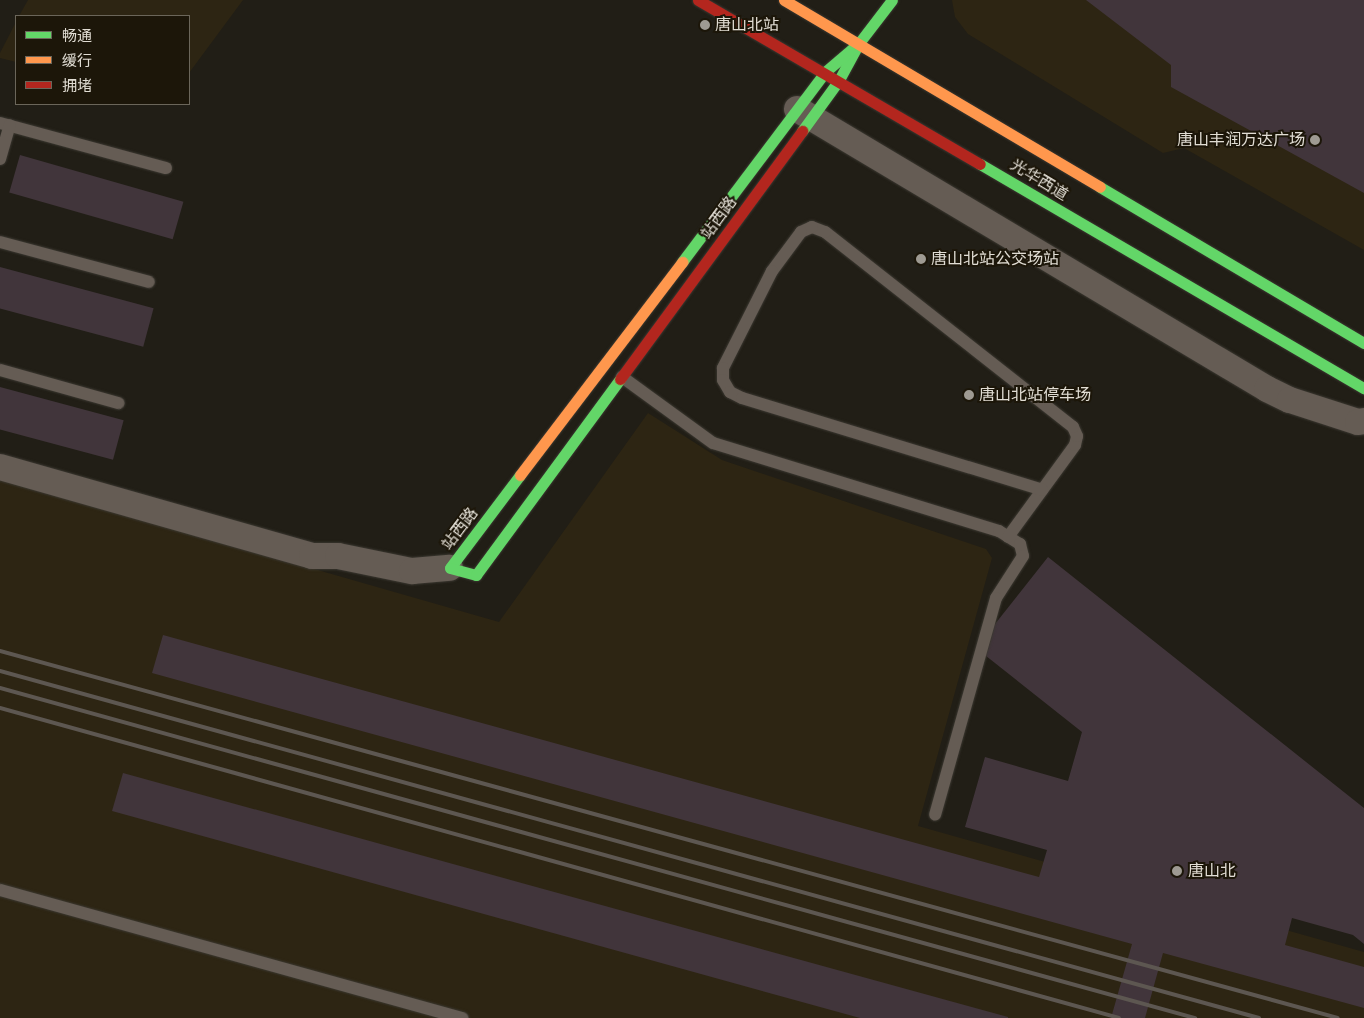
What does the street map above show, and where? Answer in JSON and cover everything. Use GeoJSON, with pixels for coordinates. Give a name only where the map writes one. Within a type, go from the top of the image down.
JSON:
{"type":"FeatureCollection","features":[{"type":"Feature","properties":{"kind":"main road","name":"光华西道"},"geometry":{"type":"LineString","coordinates":[[698,0],[839,80],[1364,388]]}},
{"type":"Feature","properties":{"kind":"main road","name":"光华西道"},"geometry":{"type":"LineString","coordinates":[[784,0],[1364,343]]}},
{"type":"Feature","properties":{"kind":"main road","name":"站西路"},"geometry":{"type":"LineString","coordinates":[[858,43],[839,80],[805,114],[605,366],[450,568],[476,575],[622,377],[805,114],[825,72],[858,43],[892,0]]}},
{"type":"Feature","properties":{"kind":"main road"},"geometry":{"type":"LineString","coordinates":[[605,366],[622,377]]}},
{"type":"Feature","properties":{"kind":"street"},"geometry":{"type":"LineString","coordinates":[[805,114],[1267,389],[1290,400],[1358,422],[1364,421]]}},
{"type":"Feature","properties":{"kind":"street"},"geometry":{"type":"LineString","coordinates":[[0,467],[312,556],[338,556],[412,571],[450,568]]}},
{"type":"Feature","properties":{"kind":"lane"},"geometry":{"type":"LineString","coordinates":[[0,159],[5,124],[166,168]]}},
{"type":"Feature","properties":{"kind":"lane"},"geometry":{"type":"LineString","coordinates":[[1008,536],[1042,490],[1075,445],[1077,436],[1072,427],[825,232],[812,227],[800,232],[772,271],[723,368],[723,380],[730,392],[742,398],[1042,490]]}},
{"type":"Feature","properties":{"kind":"lane"},"geometry":{"type":"LineString","coordinates":[[0,242],[149,282]]}},
{"type":"Feature","properties":{"kind":"lane"},"geometry":{"type":"LineString","coordinates":[[0,370],[118,402]]}},
{"type":"Feature","properties":{"kind":"lane"},"geometry":{"type":"LineString","coordinates":[[622,377],[713,443],[999,531],[1020,544],[1023,556],[996,598],[935,816]]}},
{"type":"Feature","properties":{"kind":"lane"},"geometry":{"type":"LineString","coordinates":[[0,890],[463,1018]]}},
{"type":"Feature","properties":{"kind":"shaded area"},"geometry":{"type":"Polygon","coordinates":[[[28,0],[243,0],[190,72],[190,15],[20,15],[28,0]]]}},
{"type":"Feature","properties":{"kind":"shaded area"},"geometry":{"type":"Polygon","coordinates":[[[952,0],[1364,0],[1364,250],[1184,148],[1163,153],[968,34],[955,17],[952,0]]]}},
{"type":"Feature","properties":{"kind":"shaded area"},"geometry":{"type":"Polygon","coordinates":[[[15,24],[15,62],[0,58],[0,53],[15,24]]]}},
{"type":"Feature","properties":{"kind":"shaded area"},"geometry":{"type":"Polygon","coordinates":[[[648,413],[722,460],[986,549],[992,558],[918,826],[1364,952],[1364,1018],[0,1018],[0,479],[499,622],[648,413]]]}},
{"type":"Feature","properties":{"kind":"building","name":"唐山丰润万达广场"},"geometry":{"type":"Polygon","coordinates":[[[1086,0],[1364,0],[1364,193],[1171,87],[1171,65],[1086,0]]]}},
{"type":"Feature","properties":{"kind":"building"},"geometry":{"type":"Polygon","coordinates":[[[20,155],[183,202],[173,239],[9,192],[20,155]]]}},
{"type":"Feature","properties":{"kind":"building"},"geometry":{"type":"Polygon","coordinates":[[[0,267],[154,308],[143,347],[0,308],[0,267]]]}},
{"type":"Feature","properties":{"kind":"building"},"geometry":{"type":"Polygon","coordinates":[[[0,387],[124,420],[113,460],[0,429],[0,387]]]}},
{"type":"Feature","properties":{"kind":"building"},"geometry":{"type":"Polygon","coordinates":[[[1048,557],[1364,808],[1364,944],[1353,935],[1292,918],[1285,945],[1364,967],[1364,1008],[1163,953],[1145,1018],[1111,1018],[1132,944],[152,673],[163,635],[1039,877],[1047,850],[965,827],[985,757],[1068,781],[1082,732],[976,648],[1048,557]]]}},
{"type":"Feature","properties":{"kind":"building"},"geometry":{"type":"Polygon","coordinates":[[[123,773],[1008,1018],[860,1018],[112,811],[123,773]]]}},
{"type":"Feature","properties":{"kind":"railway"},"geometry":{"type":"LineString","coordinates":[[0,651],[1338,1018]]}},
{"type":"Feature","properties":{"kind":"railway"},"geometry":{"type":"LineString","coordinates":[[0,671],[1259,1018]]}},
{"type":"Feature","properties":{"kind":"railway"},"geometry":{"type":"LineString","coordinates":[[0,688],[1195,1018]]}},
{"type":"Feature","properties":{"kind":"railway"},"geometry":{"type":"LineString","coordinates":[[0,708],[1119,1018]]}},
{"type":"Feature","properties":{"kind":"traffic: fast"},"geometry":{"type":"LineString","coordinates":[[802,131],[839,80],[859,43],[892,0]]}},
{"type":"Feature","properties":{"kind":"traffic: fast"},"geometry":{"type":"LineString","coordinates":[[682,262],[825,72],[859,43]]}},
{"type":"Feature","properties":{"kind":"traffic: fast"},"geometry":{"type":"LineString","coordinates":[[980,164],[1364,388]]}},
{"type":"Feature","properties":{"kind":"traffic: fast"},"geometry":{"type":"LineString","coordinates":[[1100,187],[1364,343]]}},
{"type":"Feature","properties":{"kind":"traffic: fast"},"geometry":{"type":"LineString","coordinates":[[520,475],[450,568],[476,575],[620,379]]}},
{"type":"Feature","properties":{"kind":"traffic: slow"},"geometry":{"type":"LineString","coordinates":[[784,0],[1100,187]]}},
{"type":"Feature","properties":{"kind":"traffic: slow"},"geometry":{"type":"LineString","coordinates":[[520,475],[682,262]]}},
{"type":"Feature","properties":{"kind":"traffic: jam"},"geometry":{"type":"LineString","coordinates":[[698,0],[980,164]]}},
{"type":"Feature","properties":{"kind":"traffic: jam"},"geometry":{"type":"LineString","coordinates":[[620,379],[802,131]]}},
{"type":"Feature","properties":{"kind":"place","name":"唐山北站"},"geometry":{"type":"Point","coordinates":[705,25]}},
{"type":"Feature","properties":{"kind":"place","name":"唐山丰润万达广场"},"geometry":{"type":"Point","coordinates":[1315,140]}},
{"type":"Feature","properties":{"kind":"place","name":"唐山北站公交场站"},"geometry":{"type":"Point","coordinates":[921,259]}},
{"type":"Feature","properties":{"kind":"place","name":"唐山北站停车场"},"geometry":{"type":"Point","coordinates":[969,395]}},
{"type":"Feature","properties":{"kind":"place","name":"唐山北"},"geometry":{"type":"Point","coordinates":[1177,871]}}]}
